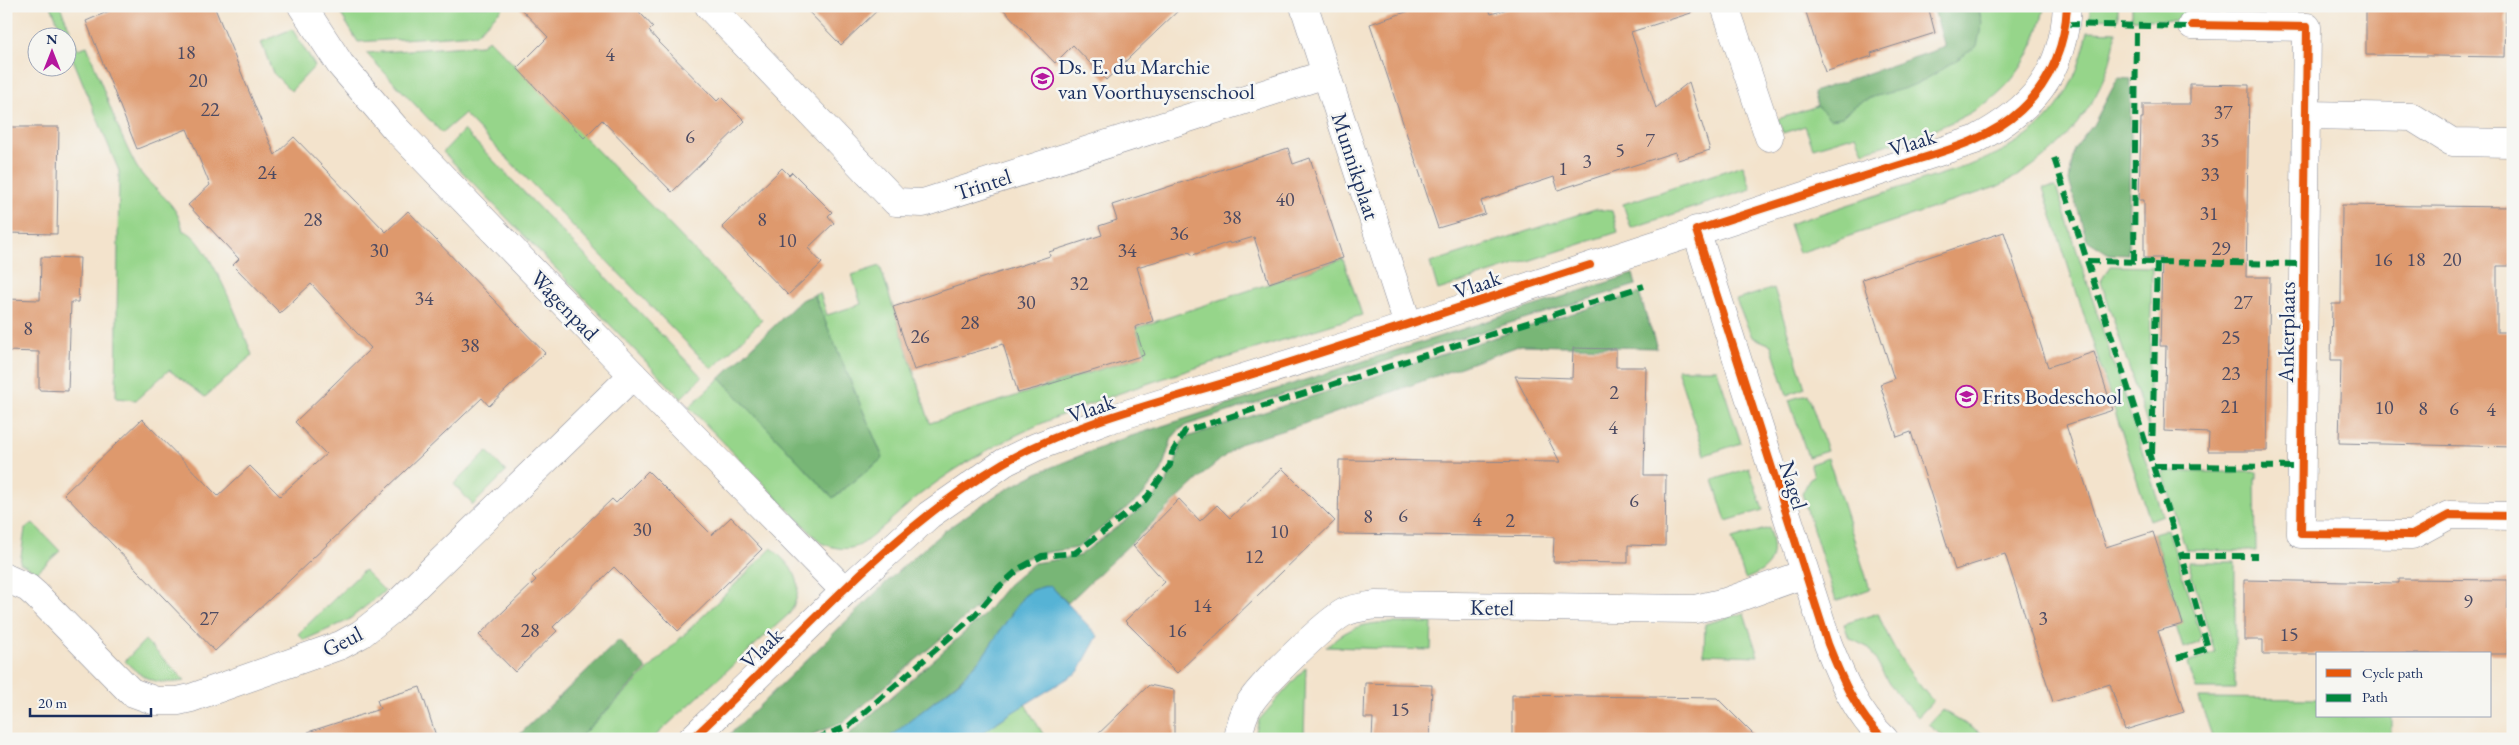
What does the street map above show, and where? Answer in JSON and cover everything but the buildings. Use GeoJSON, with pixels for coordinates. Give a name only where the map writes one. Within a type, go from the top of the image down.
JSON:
{"type":"FeatureCollection","features":[{"type":"Feature","properties":{"kind":"street","name":"Wagenpad"},"geometry":{"type":"LineString","coordinates":[[302,6],[329,51],[395,128],[632,376],[845,591]]}},
{"type":"Feature","properties":{"kind":"street","name":"Trintel"},"geometry":{"type":"LineString","coordinates":[[709,6],[896,202],[923,203],[1326,74]]}},
{"type":"Feature","properties":{"kind":"street","name":"Munnikplaat"},"geometry":{"type":"LineString","coordinates":[[1304,6],[1408,325]]}},
{"type":"Feature","properties":{"kind":"street"},"geometry":{"type":"LineString","coordinates":[[1726,6],[1769,137]]}},
{"type":"Feature","properties":{"kind":"street","name":"Vlaak"},"geometry":{"type":"LineString","coordinates":[[692,739],[845,591],[929,515],[973,482],[1021,455],[1107,420],[1408,325],[1952,148],[2002,125],[2022,110],[2056,64],[2064,34],[2067,6]]}},
{"type":"Feature","properties":{"kind":"street","name":"Ankerplaats"},"geometry":{"type":"LineString","coordinates":[[2192,25],[2307,27],[2301,534],[2412,536],[2449,515],[2513,516]]}},
{"type":"Feature","properties":{"kind":"street"},"geometry":{"type":"LineString","coordinates":[[2307,115],[2412,117],[2452,142],[2513,143]]}},
{"type":"Feature","properties":{"kind":"street","name":"Nagel"},"geometry":{"type":"LineString","coordinates":[[1696,230],[1804,574],[1847,690],[1856,705],[1884,739]]}},
{"type":"Feature","properties":{"kind":"street","name":"Geul"},"geometry":{"type":"LineString","coordinates":[[6,578],[28,588],[36,595],[131,692],[156,702],[178,702],[191,698],[326,651],[366,630],[390,611],[632,376]]}},
{"type":"Feature","properties":{"kind":"street","name":"Ketel"},"geometry":{"type":"LineString","coordinates":[[1238,739],[1245,714],[1262,688],[1328,625],[1344,613],[1354,609],[1375,605],[1695,609],[1726,602],[1804,574]]}},
{"type":"Feature","properties":{"kind":"green space"},"geometry":{"type":"Polygon","coordinates":[[[51,6],[60,6],[69,28],[60,28],[51,6]]]}},
{"type":"Feature","properties":{"kind":"green space"},"geometry":{"type":"Polygon","coordinates":[[[336,6],[505,6],[476,34],[358,42],[336,6]]]}},
{"type":"Feature","properties":{"kind":"green space"},"geometry":{"type":"Polygon","coordinates":[[[1933,6],[1978,6],[1982,23],[1977,46],[1926,79],[1860,103],[1842,117],[1830,119],[1817,106],[1813,92],[1945,47],[1933,6]]]}},
{"type":"Feature","properties":{"kind":"green space"},"geometry":{"type":"Polygon","coordinates":[[[1978,6],[2044,6],[2038,32],[2027,57],[2013,78],[1996,95],[1977,109],[1933,130],[1863,152],[1856,135],[1813,148],[1805,126],[1783,133],[1778,119],[1817,106],[1830,119],[1842,117],[1854,105],[1878,95],[1982,23],[1978,6]]]}},
{"type":"Feature","properties":{"kind":"green space"},"geometry":{"type":"Polygon","coordinates":[[[2090,6],[2118,6],[2118,19],[2090,18],[2090,6]]]}},
{"type":"Feature","properties":{"kind":"green space"},"geometry":{"type":"Polygon","coordinates":[[[2132,6],[2186,6],[2186,21],[2132,19],[2132,6]]]}},
{"type":"Feature","properties":{"kind":"green space"},"geometry":{"type":"Polygon","coordinates":[[[292,29],[315,66],[291,91],[273,73],[261,42],[292,29]]]}},
{"type":"Feature","properties":{"kind":"green space"},"geometry":{"type":"Polygon","coordinates":[[[2088,31],[2116,32],[2111,57],[2103,81],[2091,104],[2076,125],[2039,161],[1996,187],[1799,253],[1789,224],[1973,164],[1997,154],[2018,142],[2035,129],[2050,115],[2063,98],[2082,56],[2088,31]]]}},
{"type":"Feature","properties":{"kind":"green space"},"geometry":{"type":"Polygon","coordinates":[[[489,39],[762,320],[712,369],[464,114],[442,133],[366,53],[482,45],[489,39]]]}},
{"type":"Feature","properties":{"kind":"green space"},"geometry":{"type":"Polygon","coordinates":[[[87,46],[115,121],[135,164],[148,181],[169,202],[180,220],[183,231],[192,236],[213,265],[252,355],[205,397],[169,370],[136,400],[116,398],[119,171],[78,71],[78,49],[87,46]]]}},
{"type":"Feature","properties":{"kind":"green space"},"geometry":{"type":"Polygon","coordinates":[[[2118,78],[2131,79],[2128,255],[2109,254],[2087,240],[2069,181],[2074,149],[2093,125],[2118,78]]]}},
{"type":"Feature","properties":{"kind":"green space"},"geometry":{"type":"Polygon","coordinates":[[[464,130],[702,377],[681,398],[443,152],[464,130]]]}},
{"type":"Feature","properties":{"kind":"green space"},"geometry":{"type":"Polygon","coordinates":[[[1743,165],[1751,189],[1631,228],[1623,204],[1743,165]]]}},
{"type":"Feature","properties":{"kind":"green space"},"geometry":{"type":"Polygon","coordinates":[[[2056,187],[2163,515],[2150,520],[2043,188],[2056,187]]]}},
{"type":"Feature","properties":{"kind":"green space"},"geometry":{"type":"Polygon","coordinates":[[[1595,209],[1612,211],[1618,232],[1438,290],[1430,263],[1595,209]]]}},
{"type":"Feature","properties":{"kind":"green space"},"geometry":{"type":"Polygon","coordinates":[[[1343,259],[1362,315],[1083,406],[1017,435],[953,471],[916,498],[871,537],[853,548],[840,548],[821,543],[689,407],[720,378],[833,498],[883,458],[814,295],[820,293],[827,315],[861,304],[852,275],[880,266],[930,423],[1146,355],[1136,328],[1343,259]]]}},
{"type":"Feature","properties":{"kind":"green space"},"geometry":{"type":"Polygon","coordinates":[[[2110,266],[2152,267],[2148,427],[2101,281],[2110,266]]]}},
{"type":"Feature","properties":{"kind":"green space"},"geometry":{"type":"Polygon","coordinates":[[[1633,274],[1636,285],[1434,346],[1187,425],[1172,438],[1161,472],[1142,496],[1077,548],[1037,554],[1022,560],[1001,578],[974,610],[844,722],[801,739],[725,739],[897,572],[944,531],[998,494],[1037,473],[1119,440],[1633,274]]]}},
{"type":"Feature","properties":{"kind":"green space"},"geometry":{"type":"Polygon","coordinates":[[[1774,288],[1805,388],[1787,395],[1771,345],[1752,337],[1736,300],[1774,288]]]}},
{"type":"Feature","properties":{"kind":"green space"},"geometry":{"type":"Polygon","coordinates":[[[1639,293],[1657,348],[1521,345],[1313,421],[1239,444],[1208,470],[1068,603],[1050,585],[1032,590],[1023,597],[983,656],[959,681],[889,738],[833,739],[848,735],[982,617],[1008,585],[1034,563],[1079,556],[1152,500],[1165,484],[1174,468],[1181,443],[1187,437],[1511,332],[1639,293]]]}},
{"type":"Feature","properties":{"kind":"green space"},"geometry":{"type":"Polygon","coordinates":[[[814,295],[883,458],[833,498],[720,378],[801,300],[814,295]]]}},
{"type":"Feature","properties":{"kind":"green space"},"geometry":{"type":"Polygon","coordinates":[[[1677,369],[1717,369],[1741,443],[1705,455],[1677,369]]]}},
{"type":"Feature","properties":{"kind":"green space"},"geometry":{"type":"Polygon","coordinates":[[[1808,394],[1827,451],[1808,457],[1789,400],[1808,394]]]}},
{"type":"Feature","properties":{"kind":"green space"},"geometry":{"type":"Polygon","coordinates":[[[487,451],[506,472],[473,505],[454,484],[487,451]]]}},
{"type":"Feature","properties":{"kind":"green space"},"geometry":{"type":"Polygon","coordinates":[[[1828,458],[1870,589],[1836,601],[1802,494],[1810,478],[1814,476],[1810,464],[1828,458]]]}},
{"type":"Feature","properties":{"kind":"green space"},"geometry":{"type":"Polygon","coordinates":[[[1749,468],[1763,510],[1726,521],[1713,480],[1749,468]]]}},
{"type":"Feature","properties":{"kind":"green space"},"geometry":{"type":"Polygon","coordinates":[[[2163,472],[2257,472],[2257,478],[2255,479],[2256,551],[2186,550],[2163,472]]]}},
{"type":"Feature","properties":{"kind":"green space"},"geometry":{"type":"Polygon","coordinates":[[[33,523],[60,551],[37,572],[20,563],[25,529],[33,523]]]}},
{"type":"Feature","properties":{"kind":"green space"},"geometry":{"type":"Polygon","coordinates":[[[1769,528],[1772,546],[1770,560],[1762,571],[1745,579],[1732,539],[1769,528]]]}},
{"type":"Feature","properties":{"kind":"green space"},"geometry":{"type":"Polygon","coordinates":[[[2168,529],[2201,636],[2199,643],[2183,648],[2176,626],[2183,623],[2154,533],[2168,529]]]}},
{"type":"Feature","properties":{"kind":"green space"},"geometry":{"type":"Polygon","coordinates":[[[772,548],[787,563],[798,584],[798,593],[790,613],[652,739],[578,739],[772,548]]]}},
{"type":"Feature","properties":{"kind":"green space"},"geometry":{"type":"Polygon","coordinates":[[[2188,562],[2235,562],[2235,689],[2196,689],[2188,663],[2215,653],[2188,562]]]}},
{"type":"Feature","properties":{"kind":"green space"},"geometry":{"type":"Polygon","coordinates":[[[364,570],[385,591],[347,621],[304,640],[298,634],[364,570]]]}},
{"type":"Feature","properties":{"kind":"green space"},"geometry":{"type":"Polygon","coordinates":[[[1744,613],[1758,656],[1704,654],[1705,624],[1744,613]]]}},
{"type":"Feature","properties":{"kind":"green space"},"geometry":{"type":"Polygon","coordinates":[[[1878,613],[1901,660],[1933,701],[1918,717],[1889,684],[1869,648],[1849,638],[1844,624],[1878,613]]]}},
{"type":"Feature","properties":{"kind":"green space"},"geometry":{"type":"Polygon","coordinates":[[[1378,623],[1432,623],[1431,650],[1326,647],[1350,630],[1363,625],[1378,623]]]}},
{"type":"Feature","properties":{"kind":"green space"},"geometry":{"type":"Polygon","coordinates":[[[145,640],[185,681],[159,682],[152,680],[139,673],[125,661],[145,640]]]}},
{"type":"Feature","properties":{"kind":"green space"},"geometry":{"type":"Polygon","coordinates":[[[619,640],[647,669],[578,739],[519,739],[519,735],[619,640]]]}},
{"type":"Feature","properties":{"kind":"green space"},"geometry":{"type":"Polygon","coordinates":[[[1306,667],[1304,739],[1254,739],[1259,720],[1306,667]]]}},
{"type":"Feature","properties":{"kind":"green space"},"geometry":{"type":"Polygon","coordinates":[[[2199,698],[2316,699],[2316,718],[2391,718],[2391,739],[2213,739],[2199,698]]]}},
{"type":"Feature","properties":{"kind":"green space"},"geometry":{"type":"Polygon","coordinates":[[[1025,704],[1046,739],[975,739],[978,735],[1025,704]]]}},
{"type":"Feature","properties":{"kind":"green space"},"geometry":{"type":"Polygon","coordinates":[[[1942,710],[1991,739],[1947,739],[1928,725],[1942,710]]]}},
{"type":"Feature","properties":{"kind":"water"},"geometry":{"type":"Polygon","coordinates":[[[1050,585],[1098,636],[1078,672],[1000,720],[975,739],[887,739],[960,681],[983,656],[1023,597],[1032,590],[1050,585]]]}},
{"type":"Feature","properties":{"kind":"marked path"},"geometry":{"type":"LineString","coordinates":[[2066,24],[2186,27],[2192,25]]}},
{"type":"Feature","properties":{"kind":"marked path"},"geometry":{"type":"LineString","coordinates":[[2134,261],[2136,27]]}},
{"type":"Feature","properties":{"kind":"marked path"},"geometry":{"type":"LineString","coordinates":[[2054,158],[2182,556],[2257,556]]}},
{"type":"Feature","properties":{"kind":"marked path"},"geometry":{"type":"LineString","coordinates":[[2087,261],[2304,264]]}},
{"type":"Feature","properties":{"kind":"marked path"},"geometry":{"type":"LineString","coordinates":[[2152,454],[2157,261]]}},
{"type":"Feature","properties":{"kind":"marked path"},"geometry":{"type":"LineString","coordinates":[[815,739],[849,726],[975,615],[999,587],[1020,568],[1042,556],[1075,553],[1145,500],[1170,465],[1172,453],[1185,431],[1644,286]]}},
{"type":"Feature","properties":{"kind":"marked path"},"geometry":{"type":"LineString","coordinates":[[2154,466],[2301,467]]}},
{"type":"Feature","properties":{"kind":"marked path"},"geometry":{"type":"LineString","coordinates":[[2177,658],[2208,648],[2182,556]]}},
{"type":"Feature","properties":{"kind":"cycle path"},"geometry":{"type":"LineString","coordinates":[[1884,739],[1865,718],[1858,707],[1844,683],[1828,644],[1696,230],[1940,153],[1975,140],[2007,122],[2032,99],[2048,76],[2063,36],[2067,6]]}},
{"type":"Feature","properties":{"kind":"cycle path"},"geometry":{"type":"LineString","coordinates":[[2192,25],[2307,27],[2301,534],[2412,535],[2449,515],[2513,516]]}},
{"type":"Feature","properties":{"kind":"cycle path"},"geometry":{"type":"LineString","coordinates":[[692,739],[879,557],[960,491],[1003,463],[1031,448],[1125,412],[1295,361],[1590,265]]}},
{"type":"Feature","properties":{"kind":"place","name":"Ds. E. du Marchie van Voorthuysenschool"},"geometry":{"type":"Point","coordinates":[1042,79]}},
{"type":"Feature","properties":{"kind":"place","name":"Frits Bodeschool"},"geometry":{"type":"Point","coordinates":[1966,396]}}]}
